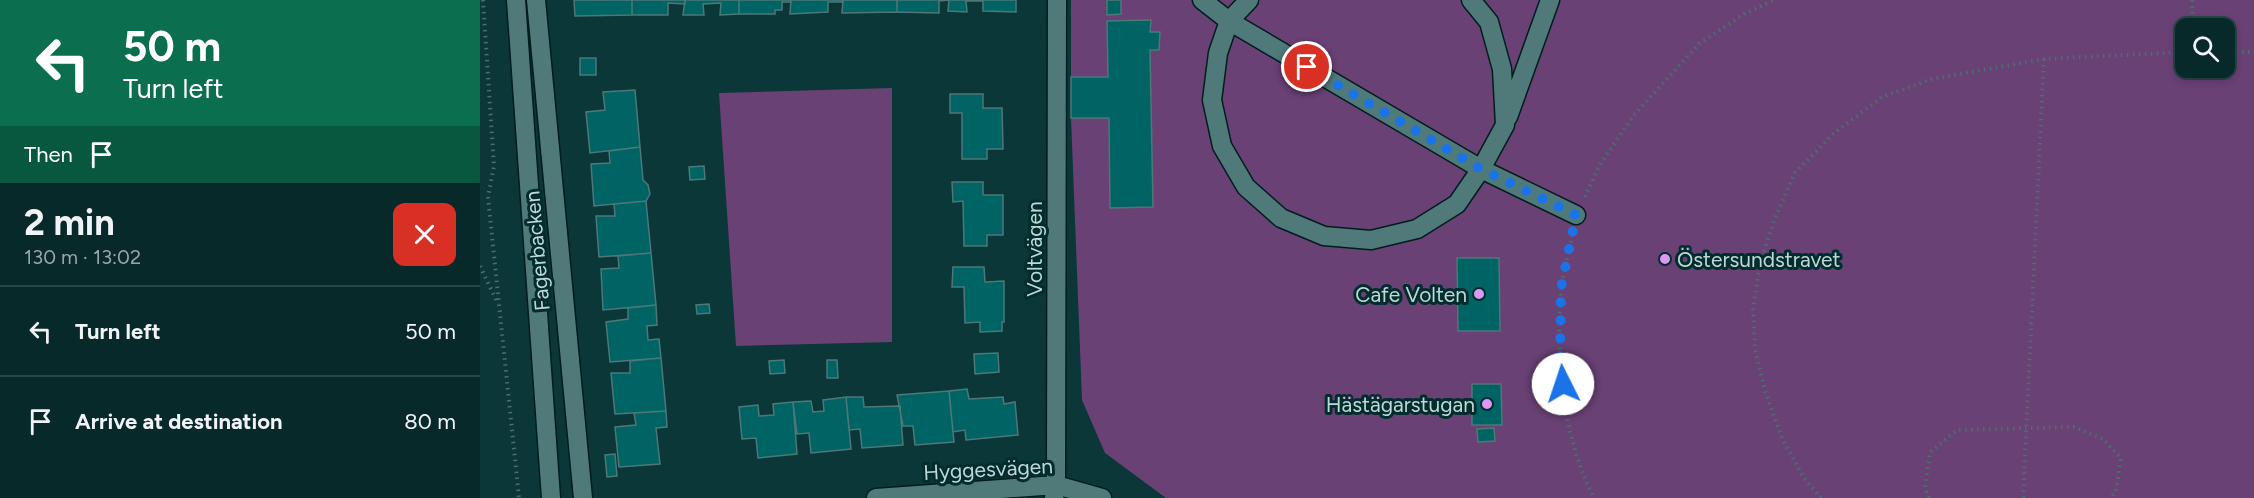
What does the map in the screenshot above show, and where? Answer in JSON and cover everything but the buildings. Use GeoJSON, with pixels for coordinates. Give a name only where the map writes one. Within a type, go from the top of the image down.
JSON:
{"type":"FeatureCollection","features":[{"type":"Feature","properties":{"kind":"street","name":"Fagerbacken"},"geometry":{"type":"LineString","coordinates":[[516,0],[551,498]]}},
{"type":"Feature","properties":{"kind":"street","name":"Fagerbacken"},"geometry":{"type":"LineString","coordinates":[[537,0],[583,498]]}},
{"type":"Feature","properties":{"kind":"street","name":"Voltvägen"},"geometry":{"type":"LineString","coordinates":[[1055,492],[1057,0]]}},
{"type":"Feature","properties":{"kind":"street"},"geometry":{"type":"LineString","coordinates":[[1202,0],[1229,21],[1481,169],[1576,215]]}},
{"type":"Feature","properties":{"kind":"street"},"geometry":{"type":"LineString","coordinates":[[1249,0],[1229,21],[1218,53],[1212,100],[1222,146],[1245,187],[1281,218],[1324,236],[1371,240],[1417,229],[1457,204],[1481,169],[1505,125],[1550,0]]}},
{"type":"Feature","properties":{"kind":"street"},"geometry":{"type":"LineString","coordinates":[[1471,0],[1488,21],[1502,69],[1505,125]]}},
{"type":"Feature","properties":{"kind":"street","name":"Hyggesvägen"},"geometry":{"type":"LineString","coordinates":[[876,498],[1055,492],[1102,498]]}},
{"type":"Feature","properties":{"kind":"path"},"geometry":{"type":"LineString","coordinates":[[483,0],[494,166],[488,197],[519,498]]}},
{"type":"Feature","properties":{"kind":"path"},"geometry":{"type":"LineString","coordinates":[[1594,498],[1587,484],[1568,423],[1560,364],[1561,288],[1576,215],[1599,166],[1634,115],[1668,76],[1698,44],[1744,14],[1774,0]]}},
{"type":"Feature","properties":{"kind":"path"},"geometry":{"type":"LineString","coordinates":[[2192,0],[2193,18]]}},
{"type":"Feature","properties":{"kind":"path"},"geometry":{"type":"LineString","coordinates":[[2235,52],[2254,52]]}},
{"type":"Feature","properties":{"kind":"path"},"geometry":{"type":"LineString","coordinates":[[1821,498],[1804,478],[1782,438],[1765,391],[1755,349],[1753,308],[1760,264],[1774,220],[1796,173],[1833,134],[1882,97],[1932,79],[2044,59],[2175,53]]}},
{"type":"Feature","properties":{"kind":"path"},"geometry":{"type":"LineString","coordinates":[[2023,498],[2044,59]]}},
{"type":"Feature","properties":{"kind":"path"},"geometry":{"type":"LineString","coordinates":[[480,266],[499,308]]}},
{"type":"Feature","properties":{"kind":"path"},"geometry":{"type":"LineString","coordinates":[[1929,498],[1925,488],[1930,453],[1957,430],[2074,427],[2103,439],[2121,458],[2116,491],[2110,498]]}},
{"type":"Feature","properties":{"kind":"shaded area","name":"Östersundstravet"},"geometry":{"type":"Polygon","coordinates":[[[1071,0],[2254,0],[2254,498],[1166,498],[1105,453],[1082,400],[1071,118],[1071,0]]]}},
{"type":"Feature","properties":{"kind":"shaded area"},"geometry":{"type":"Polygon","coordinates":[[[892,88],[892,342],[736,346],[719,93],[892,88]]]}},
{"type":"Feature","properties":{"kind":"place","name":"Östersundstravet"},"geometry":{"type":"Point","coordinates":[1665,259]}},
{"type":"Feature","properties":{"kind":"place","name":"Cafe Volten"},"geometry":{"type":"Point","coordinates":[1479,294]}},
{"type":"Feature","properties":{"kind":"place","name":"Hästägarstugan"},"geometry":{"type":"Point","coordinates":[1487,404]}},
{"type":"Feature","properties":{"kind":"route"},"geometry":{"type":"LineString","coordinates":[[1307,67],[1481,169],[1576,215],[1561,288],[1560,364],[1563,384]]}}]}
